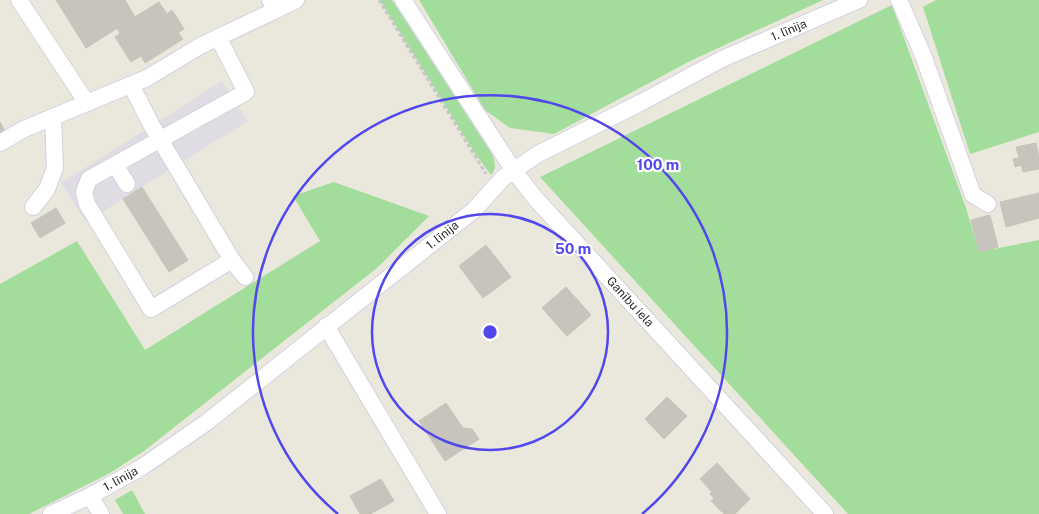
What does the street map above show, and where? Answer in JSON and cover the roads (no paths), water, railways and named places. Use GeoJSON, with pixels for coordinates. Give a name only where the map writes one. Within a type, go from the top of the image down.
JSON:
{"type":"FeatureCollection","features":[{"type":"Feature","properties":{"kind":"street"},"geometry":{"type":"LineString","coordinates":[[19,0],[88,103]]}},
{"type":"Feature","properties":{"kind":"street"},"geometry":{"type":"LineString","coordinates":[[0,143],[24,129],[147,78],[273,5],[296,0]]}},
{"type":"Feature","properties":{"kind":"street","name":"Ganību iela"},"geometry":{"type":"LineString","coordinates":[[403,0],[514,171],[535,198],[825,514]]}},
{"type":"Feature","properties":{"kind":"street","name":"1. līnija"},"geometry":{"type":"LineString","coordinates":[[51,514],[90,496],[142,467],[207,422],[474,210],[504,177],[538,154],[722,59],[859,0]]}},
{"type":"Feature","properties":{"kind":"street"},"geometry":{"type":"LineString","coordinates":[[899,0],[923,55],[973,195],[988,204]]}},
{"type":"Feature","properties":{"kind":"street"},"geometry":{"type":"LineString","coordinates":[[218,38],[246,92],[89,179],[84,192],[87,204],[152,309],[187,280],[232,260]]}},
{"type":"Feature","properties":{"kind":"street"},"geometry":{"type":"LineString","coordinates":[[131,85],[160,140],[244,277]]}},
{"type":"Feature","properties":{"kind":"street"},"geometry":{"type":"LineString","coordinates":[[32,207],[47,188],[56,168],[53,117]]}},
{"type":"Feature","properties":{"kind":"street"},"geometry":{"type":"LineString","coordinates":[[114,166],[128,184]]}},
{"type":"Feature","properties":{"kind":"street"},"geometry":{"type":"LineString","coordinates":[[326,326],[438,514]]}},
{"type":"Feature","properties":{"kind":"street"},"geometry":{"type":"LineString","coordinates":[[90,496],[101,514]]}}]}
